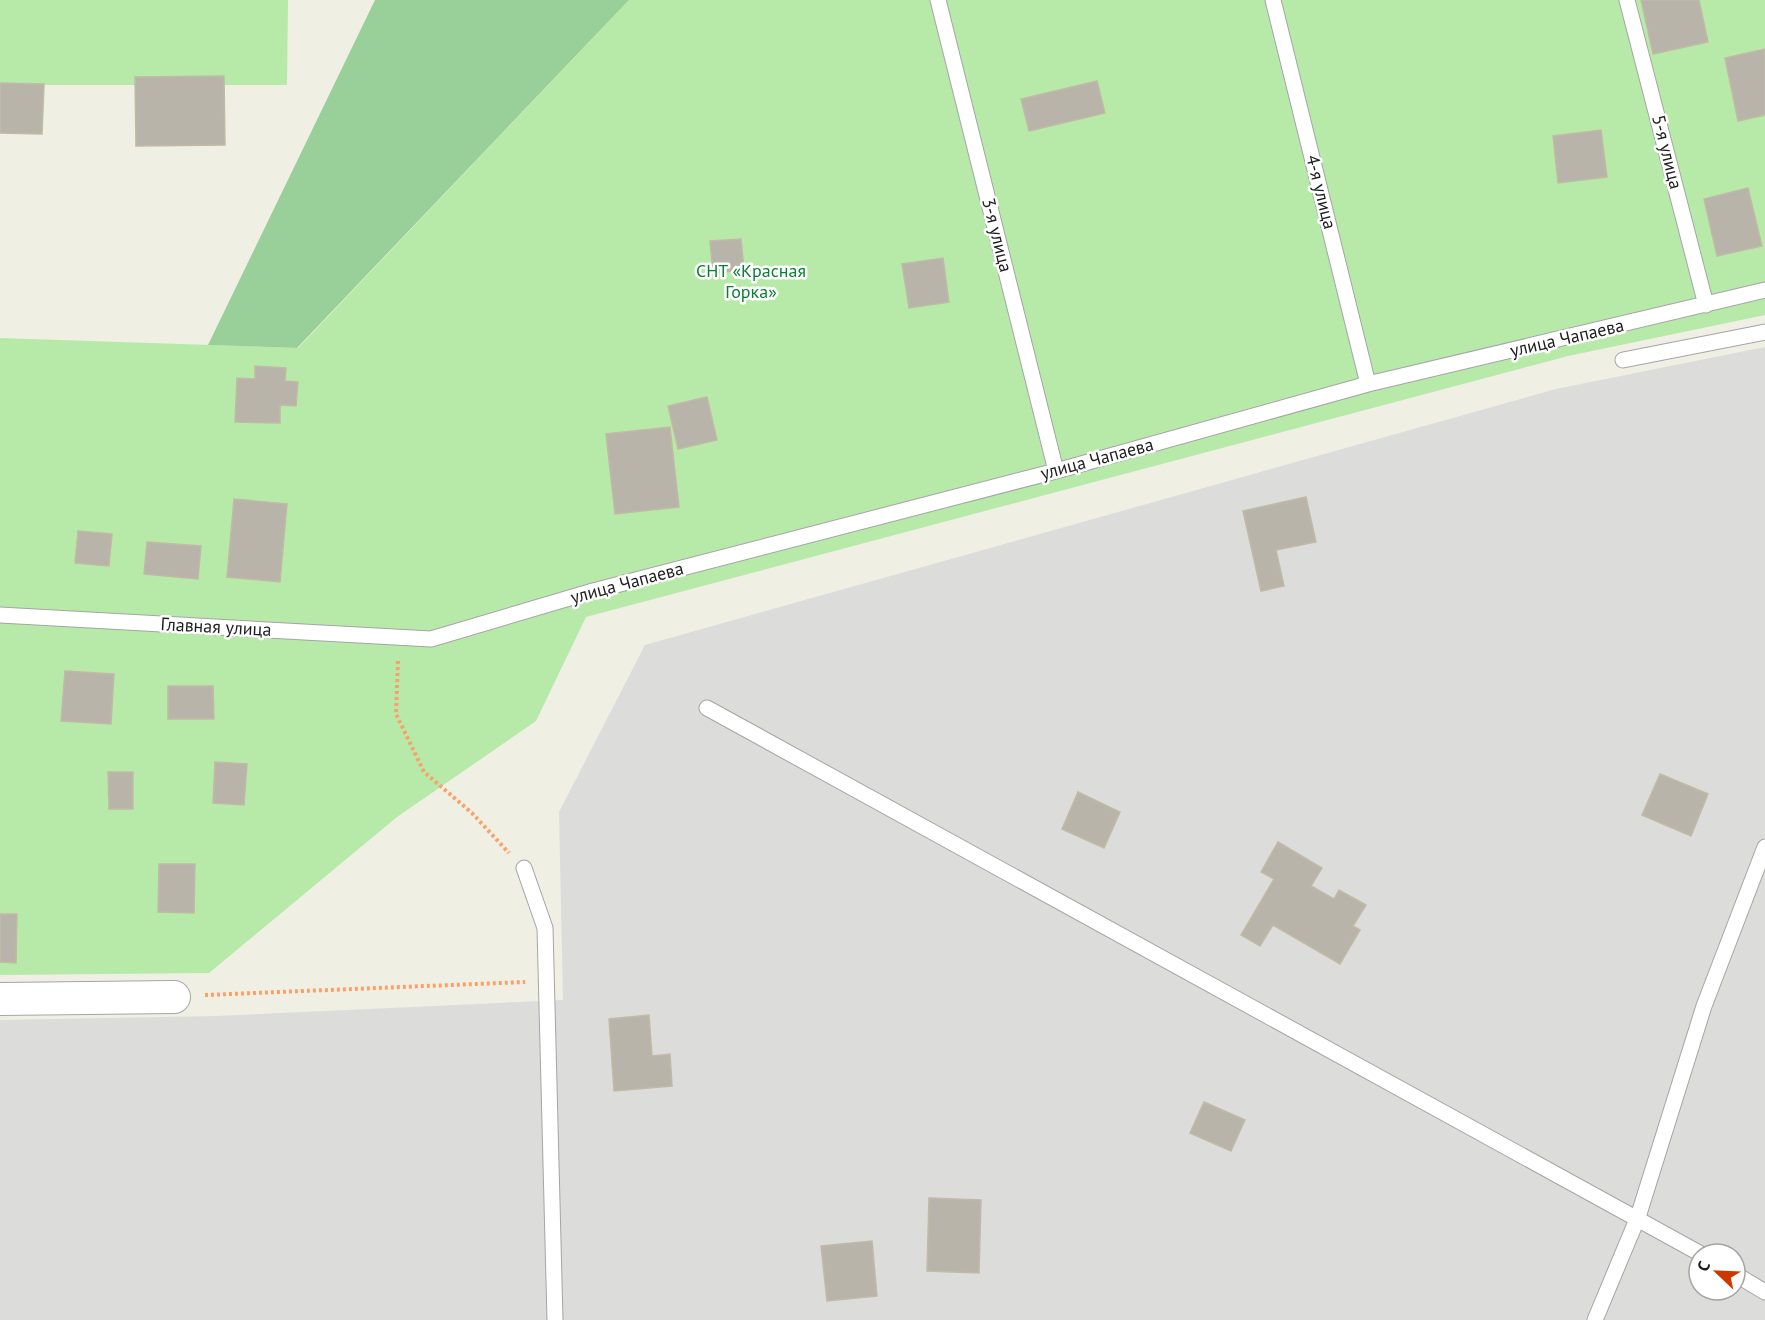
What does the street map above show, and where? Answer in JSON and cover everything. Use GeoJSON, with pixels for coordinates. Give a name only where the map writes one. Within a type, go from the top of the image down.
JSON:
{"type":"FeatureCollection","features":[{"type":"Feature","properties":{"kind":"street"},"geometry":{"type":"LineString","coordinates":[[0,999],[174,997]]}},
{"type":"Feature","properties":{"kind":"lane","name":"3-я улица"},"geometry":{"type":"LineString","coordinates":[[938,0],[1056,471]]}},
{"type":"Feature","properties":{"kind":"lane","name":"4-я улица"},"geometry":{"type":"LineString","coordinates":[[1273,0],[1368,384]]}},
{"type":"Feature","properties":{"kind":"lane","name":"5-я улица"},"geometry":{"type":"LineString","coordinates":[[1627,0],[1706,305]]}},
{"type":"Feature","properties":{"kind":"lane","name":"улица Чапаева"},"geometry":{"type":"LineString","coordinates":[[431,639],[592,591],[1056,471],[1368,384],[1765,290]]}},
{"type":"Feature","properties":{"kind":"lane"},"geometry":{"type":"LineString","coordinates":[[1623,360],[1765,332]]}},
{"type":"Feature","properties":{"kind":"lane","name":"Главная улица"},"geometry":{"type":"LineString","coordinates":[[0,615],[431,639]]}},
{"type":"Feature","properties":{"kind":"lane"},"geometry":{"type":"LineString","coordinates":[[707,708],[1687,1246]]}},
{"type":"Feature","properties":{"kind":"lane"},"geometry":{"type":"LineString","coordinates":[[1595,1320],[1638,1217],[1704,1006],[1765,847]]}},
{"type":"Feature","properties":{"kind":"lane"},"geometry":{"type":"LineString","coordinates":[[525,868],[545,928],[555,1320]]}},
{"type":"Feature","properties":{"kind":"lane"},"geometry":{"type":"LineString","coordinates":[[1747,1281],[1765,1292]]}},
{"type":"Feature","properties":{"kind":"path"},"geometry":{"type":"LineString","coordinates":[[399,638],[396,714],[424,772],[472,813],[525,868]]}},
{"type":"Feature","properties":{"kind":"path"},"geometry":{"type":"LineString","coordinates":[[174,997],[546,981]]}},
{"type":"Feature","properties":{"kind":"shaded area"},"geometry":{"type":"Polygon","coordinates":[[[1765,347],[1765,1320],[0,1320],[0,1020],[217,1016],[563,1000],[559,812],[645,645],[1556,389],[1765,347]]]}},
{"type":"Feature","properties":{"kind":"green space"},"geometry":{"type":"Polygon","coordinates":[[[0,0],[288,0],[287,85],[0,85],[0,0]]]}},
{"type":"Feature","properties":{"kind":"green space"},"geometry":{"type":"Polygon","coordinates":[[[375,0],[629,0],[297,348],[208,345],[375,0]]]}},
{"type":"Feature","properties":{"kind":"green space","name":"СНТ «Красная Горка»"},"geometry":{"type":"Polygon","coordinates":[[[629,0],[1765,0],[1765,315],[1568,356],[586,617],[536,721],[397,817],[209,973],[0,975],[0,338],[298,348],[629,0]]]}},
{"type":"Feature","properties":{"kind":"building"},"geometry":{"type":"Polygon","coordinates":[[[1641,0],[1699,0],[1708,42],[1653,54],[1641,0]]]}},
{"type":"Feature","properties":{"kind":"building"},"geometry":{"type":"Polygon","coordinates":[[[1765,49],[1765,115],[1738,121],[1725,58],[1765,49]]]}},
{"type":"Feature","properties":{"kind":"building"},"geometry":{"type":"Polygon","coordinates":[[[224,76],[225,145],[136,146],[135,77],[224,76]]]}},
{"type":"Feature","properties":{"kind":"building"},"geometry":{"type":"Polygon","coordinates":[[[1097,81],[1105,113],[1029,131],[1021,99],[1097,81]]]}},
{"type":"Feature","properties":{"kind":"building"},"geometry":{"type":"Polygon","coordinates":[[[0,83],[44,84],[42,134],[0,133],[0,83]]]}},
{"type":"Feature","properties":{"kind":"building"},"geometry":{"type":"Polygon","coordinates":[[[1601,130],[1607,177],[1558,183],[1553,136],[1601,130]]]}},
{"type":"Feature","properties":{"kind":"building"},"geometry":{"type":"Polygon","coordinates":[[[1748,188],[1762,246],[1717,256],[1704,199],[1748,188]]]}},
{"type":"Feature","properties":{"kind":"building"},"geometry":{"type":"Polygon","coordinates":[[[741,239],[744,270],[713,273],[710,241],[741,239]]]}},
{"type":"Feature","properties":{"kind":"building"},"geometry":{"type":"Polygon","coordinates":[[[943,258],[949,302],[909,308],[902,264],[943,258]]]}},
{"type":"Feature","properties":{"kind":"building"},"geometry":{"type":"Polygon","coordinates":[[[255,366],[286,368],[285,381],[298,382],[296,406],[280,405],[280,423],[235,422],[237,378],[255,379],[255,366]]]}},
{"type":"Feature","properties":{"kind":"building"},"geometry":{"type":"Polygon","coordinates":[[[707,397],[717,440],[678,449],[668,406],[707,397]]]}},
{"type":"Feature","properties":{"kind":"building"},"geometry":{"type":"Polygon","coordinates":[[[670,427],[679,507],[615,514],[606,434],[670,427]]]}},
{"type":"Feature","properties":{"kind":"building"},"geometry":{"type":"Polygon","coordinates":[[[1306,497],[1316,542],[1276,550],[1284,586],[1261,591],[1243,511],[1306,497]]]}},
{"type":"Feature","properties":{"kind":"building"},"geometry":{"type":"Polygon","coordinates":[[[234,499],[287,504],[280,582],[227,577],[234,499]]]}},
{"type":"Feature","properties":{"kind":"building"},"geometry":{"type":"Polygon","coordinates":[[[78,531],[112,534],[109,566],[75,563],[78,531]]]}},
{"type":"Feature","properties":{"kind":"building"},"geometry":{"type":"Polygon","coordinates":[[[147,542],[201,546],[198,579],[144,574],[147,542]]]}},
{"type":"Feature","properties":{"kind":"building"},"geometry":{"type":"Polygon","coordinates":[[[65,671],[114,674],[111,724],[61,721],[65,671]]]}},
{"type":"Feature","properties":{"kind":"building"},"geometry":{"type":"Polygon","coordinates":[[[168,686],[213,686],[214,719],[168,719],[168,686]]]}},
{"type":"Feature","properties":{"kind":"building"},"geometry":{"type":"Polygon","coordinates":[[[215,762],[247,764],[244,805],[213,803],[215,762]]]}},
{"type":"Feature","properties":{"kind":"building"},"geometry":{"type":"Polygon","coordinates":[[[108,772],[133,772],[133,809],[109,809],[108,772]]]}},
{"type":"Feature","properties":{"kind":"building"},"geometry":{"type":"Polygon","coordinates":[[[1660,774],[1708,794],[1691,836],[1642,815],[1660,774]]]}},
{"type":"Feature","properties":{"kind":"building"},"geometry":{"type":"Polygon","coordinates":[[[1078,792],[1120,812],[1104,848],[1062,829],[1078,792]]]}},
{"type":"Feature","properties":{"kind":"building"},"geometry":{"type":"Polygon","coordinates":[[[1278,842],[1322,868],[1311,886],[1334,899],[1339,890],[1366,905],[1353,926],[1360,930],[1340,964],[1273,925],[1260,946],[1241,935],[1274,879],[1261,872],[1278,842]]]}},
{"type":"Feature","properties":{"kind":"building"},"geometry":{"type":"Polygon","coordinates":[[[159,864],[195,864],[194,913],[158,912],[159,864]]]}},
{"type":"Feature","properties":{"kind":"building"},"geometry":{"type":"Polygon","coordinates":[[[0,914],[17,914],[16,963],[0,962],[0,914]]]}},
{"type":"Feature","properties":{"kind":"building"},"geometry":{"type":"Polygon","coordinates":[[[649,1015],[652,1056],[670,1054],[672,1086],[614,1091],[609,1019],[649,1015]]]}},
{"type":"Feature","properties":{"kind":"building"},"geometry":{"type":"Polygon","coordinates":[[[1204,1102],[1245,1120],[1231,1151],[1190,1133],[1204,1102]]]}},
{"type":"Feature","properties":{"kind":"building"},"geometry":{"type":"Polygon","coordinates":[[[929,1198],[981,1200],[979,1273],[927,1271],[929,1198]]]}},
{"type":"Feature","properties":{"kind":"building"},"geometry":{"type":"Polygon","coordinates":[[[872,1241],[877,1296],[827,1301],[821,1246],[872,1241]]]}}]}
